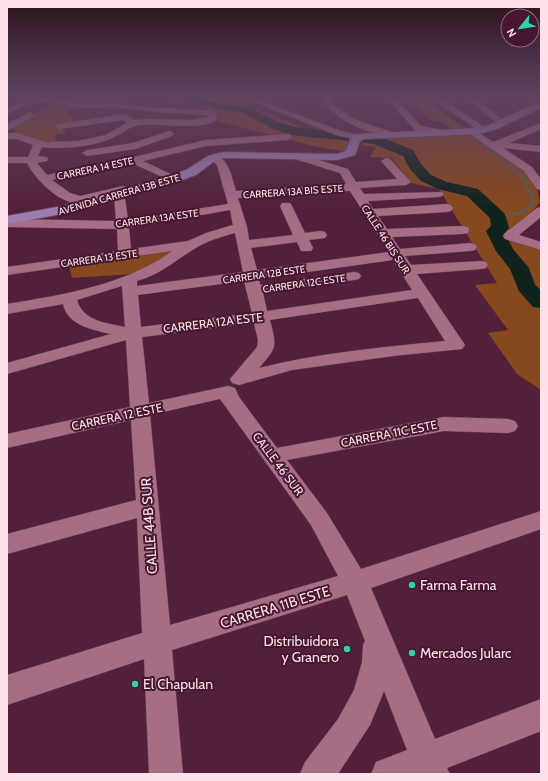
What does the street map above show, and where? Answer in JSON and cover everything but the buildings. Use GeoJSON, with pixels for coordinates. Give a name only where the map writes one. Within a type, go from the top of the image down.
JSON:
{"type":"FeatureCollection","features":[{"type":"Feature","properties":{"kind":"main road"},"geometry":{"type":"LineString","coordinates":[[358,137],[379,134]]}},
{"type":"Feature","properties":{"kind":"main road","name":"AVENIDA CARRERA 13B ESTE"},"geometry":{"type":"LineString","coordinates":[[7,221],[63,210],[192,172],[214,157],[237,154],[332,158],[349,154],[352,151],[355,139],[358,137]]}},
{"type":"Feature","properties":{"kind":"street"},"geometry":{"type":"LineString","coordinates":[[16,134],[39,144],[66,145],[94,141],[115,134]]}},
{"type":"Feature","properties":{"kind":"street"},"geometry":{"type":"LineString","coordinates":[[75,155],[136,146],[172,134]]}},
{"type":"Feature","properties":{"kind":"street"},"geometry":{"type":"LineString","coordinates":[[175,134],[206,143],[237,154]]}},
{"type":"Feature","properties":{"kind":"street"},"geometry":{"type":"LineString","coordinates":[[347,134],[358,137]]}},
{"type":"Feature","properties":{"kind":"street"},"geometry":{"type":"LineString","coordinates":[[476,134],[495,143],[541,151]]}},
{"type":"Feature","properties":{"kind":"street"},"geometry":{"type":"LineString","coordinates":[[495,143],[518,134]]}},
{"type":"Feature","properties":{"kind":"street","name":"CARRERA 14 ESTE"},"geometry":{"type":"LineString","coordinates":[[44,179],[206,143],[288,137]]}},
{"type":"Feature","properties":{"kind":"street"},"geometry":{"type":"LineString","coordinates":[[94,141],[171,178]]}},
{"type":"Feature","properties":{"kind":"street"},"geometry":{"type":"LineString","coordinates":[[495,143],[540,179]]}},
{"type":"Feature","properties":{"kind":"street"},"geometry":{"type":"LineString","coordinates":[[31,160],[39,144]]}},
{"type":"Feature","properties":{"kind":"street"},"geometry":{"type":"LineString","coordinates":[[512,158],[541,151]]}},
{"type":"Feature","properties":{"kind":"street"},"geometry":{"type":"LineString","coordinates":[[214,157],[222,164],[234,201],[245,245],[252,283],[268,340],[266,347],[234,385]]}},
{"type":"Feature","properties":{"kind":"street","name":"CALLE 46 BIS SUR"},"geometry":{"type":"LineString","coordinates":[[299,157],[340,169],[346,174],[456,345]]}},
{"type":"Feature","properties":{"kind":"street"},"geometry":{"type":"LineString","coordinates":[[7,160],[53,158]]}},
{"type":"Feature","properties":{"kind":"street"},"geometry":{"type":"LineString","coordinates":[[31,160],[44,179],[73,199],[80,200],[171,178]]}},
{"type":"Feature","properties":{"kind":"street","name":"CARRERA 13A BIS ESTE"},"geometry":{"type":"LineString","coordinates":[[234,201],[355,190],[406,182],[386,161]]}},
{"type":"Feature","properties":{"kind":"street"},"geometry":{"type":"LineString","coordinates":[[355,190],[438,194]]}},
{"type":"Feature","properties":{"kind":"street"},"geometry":{"type":"LineString","coordinates":[[120,194],[125,254]]}},
{"type":"Feature","properties":{"kind":"street","name":"CARRERA 13A ESTE"},"geometry":{"type":"LineString","coordinates":[[7,221],[82,226],[122,225],[234,201]]}},
{"type":"Feature","properties":{"kind":"street"},"geometry":{"type":"LineString","coordinates":[[286,206],[303,242]]}},
{"type":"Feature","properties":{"kind":"street"},"geometry":{"type":"LineString","coordinates":[[371,213],[447,208]]}},
{"type":"Feature","properties":{"kind":"street"},"geometry":{"type":"LineString","coordinates":[[541,211],[510,236],[541,246]]}},
{"type":"Feature","properties":{"kind":"street"},"geometry":{"type":"LineString","coordinates":[[130,286],[162,266],[190,245],[211,236],[241,227]]}},
{"type":"Feature","properties":{"kind":"street"},"geometry":{"type":"LineString","coordinates":[[383,233],[463,230]]}},
{"type":"Feature","properties":{"kind":"street"},"geometry":{"type":"LineString","coordinates":[[245,245],[303,242],[320,234]]}},
{"type":"Feature","properties":{"kind":"street","name":"CARRERA 13 ESTE"},"geometry":{"type":"LineString","coordinates":[[7,271],[190,245]]}},
{"type":"Feature","properties":{"kind":"street","name":"CARRERA 12B ESTE"},"geometry":{"type":"LineString","coordinates":[[7,309],[130,286],[252,283],[349,261],[397,254],[470,248]]}},
{"type":"Feature","properties":{"kind":"street"},"geometry":{"type":"LineString","coordinates":[[349,261],[354,276],[372,300]]}},
{"type":"Feature","properties":{"kind":"street"},"geometry":{"type":"LineString","coordinates":[[407,270],[482,265]]}},
{"type":"Feature","properties":{"kind":"street","name":"CARRERA 12C ESTE"},"geometry":{"type":"LineString","coordinates":[[252,283],[354,276]]}},
{"type":"Feature","properties":{"kind":"street","name":"CALLE 44B SUR"},"geometry":{"type":"LineString","coordinates":[[130,286],[148,506],[166,774]]}},
{"type":"Feature","properties":{"kind":"street","name":"CARRERA 12A ESTE"},"geometry":{"type":"LineString","coordinates":[[7,368],[134,333],[261,317],[422,293]]}},
{"type":"Feature","properties":{"kind":"street"},"geometry":{"type":"LineString","coordinates":[[69,298],[74,313],[86,322],[134,333]]}},
{"type":"Feature","properties":{"kind":"street","name":"CARRERA 12 ESTE"},"geometry":{"type":"LineString","coordinates":[[7,441],[140,412],[234,385],[292,365],[393,351],[456,345]]}},
{"type":"Feature","properties":{"kind":"street","name":"CALLE 46 SUR"},"geometry":{"type":"LineString","coordinates":[[234,385],[229,398],[318,519],[355,582],[365,605],[376,638],[430,766]]}},
{"type":"Feature","properties":{"kind":"street","name":"CARRERA 11C ESTE"},"geometry":{"type":"LineString","coordinates":[[272,456],[444,424],[508,426]]}},
{"type":"Feature","properties":{"kind":"street"},"geometry":{"type":"LineString","coordinates":[[7,544],[148,506]]}},
{"type":"Feature","properties":{"kind":"street","name":"CARRERA 11B ESTE"},"geometry":{"type":"LineString","coordinates":[[7,690],[156,642],[355,582],[541,520]]}},
{"type":"Feature","properties":{"kind":"street"},"geometry":{"type":"LineString","coordinates":[[317,774],[347,733],[369,690],[375,673],[377,656],[376,638]]}},
{"type":"Feature","properties":{"kind":"street"},"geometry":{"type":"LineString","coordinates":[[388,774],[430,766],[541,715]]}},
{"type":"Feature","properties":{"kind":"shaded area"},"geometry":{"type":"Polygon","coordinates":[[[57,134],[54,135],[57,142],[32,140],[20,135],[57,134]]]}},
{"type":"Feature","properties":{"kind":"shaded area"},"geometry":{"type":"Polygon","coordinates":[[[269,134],[341,134],[350,137],[347,149],[344,151],[317,147],[269,134]]]}},
{"type":"Feature","properties":{"kind":"shaded area"},"geometry":{"type":"Polygon","coordinates":[[[447,134],[473,136],[524,170],[537,189],[540,202],[533,211],[504,237],[541,250],[541,390],[517,374],[488,333],[508,330],[475,285],[497,283],[439,189],[411,183],[392,158],[370,157],[376,147],[362,145],[362,139],[447,134]]]}},
{"type":"Feature","properties":{"kind":"shaded area"},"geometry":{"type":"Polygon","coordinates":[[[181,248],[133,274],[72,278],[69,265],[181,248]]]}},
{"type":"Feature","properties":{"kind":"waterway"},"geometry":{"type":"LineString","coordinates":[[325,134],[350,137]]}},
{"type":"Feature","properties":{"kind":"waterway"},"geometry":{"type":"LineString","coordinates":[[467,134],[498,155]]}},
{"type":"Feature","properties":{"kind":"waterway"},"geometry":{"type":"LineString","coordinates":[[362,139],[376,140],[408,153],[415,166],[426,178],[443,186],[472,192],[482,200],[498,217],[500,228],[495,231],[505,251],[519,268],[526,287],[541,302]]}},
{"type":"Feature","properties":{"kind":"waterway"},"geometry":{"type":"LineString","coordinates":[[498,155],[504,162],[524,178],[534,203],[519,213],[498,217]]}},
{"type":"Feature","properties":{"kind":"place","name":"Farma Farma"},"geometry":{"type":"Point","coordinates":[412,585]}},
{"type":"Feature","properties":{"kind":"place","name":"Distribuidora y Granero"},"geometry":{"type":"Point","coordinates":[347,649]}},
{"type":"Feature","properties":{"kind":"place","name":"Mercados Jularc"},"geometry":{"type":"Point","coordinates":[412,653]}},
{"type":"Feature","properties":{"kind":"place","name":"El Chapulan"},"geometry":{"type":"Point","coordinates":[135,684]}}]}
